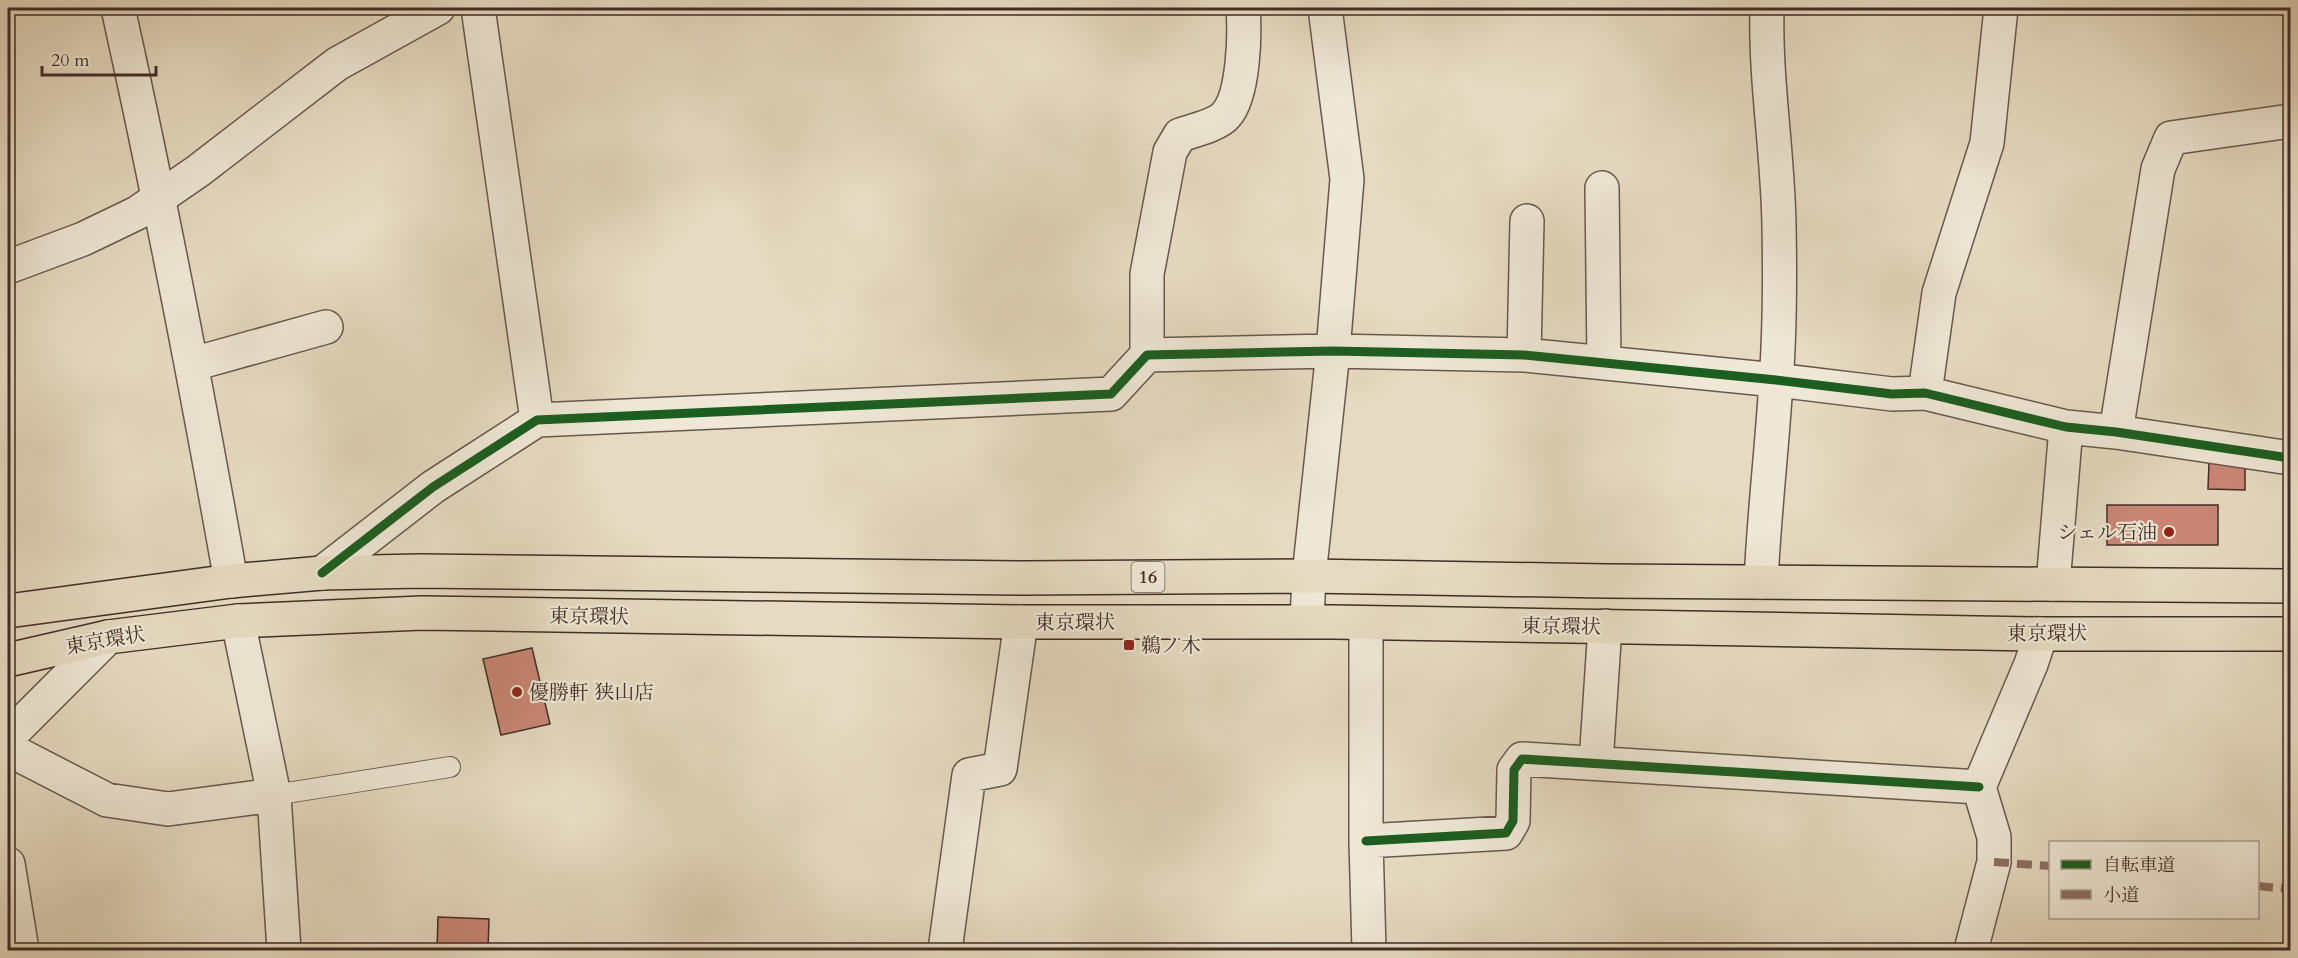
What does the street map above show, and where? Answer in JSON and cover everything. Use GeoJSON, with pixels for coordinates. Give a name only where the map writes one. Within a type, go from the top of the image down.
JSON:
{"type":"FeatureCollection","features":[{"type":"Feature","properties":{"kind":"highway","name":"東京環状"},"geometry":{"type":"LineString","coordinates":[[8,610],[231,581],[322,573],[420,571],[1024,578],[1309,576],[2290,586]]}},
{"type":"Feature","properties":{"kind":"highway","name":"東京環状"},"geometry":{"type":"LineString","coordinates":[[8,660],[108,638],[237,621],[422,613],[1021,622],[1307,621],[2041,634],[2290,634]]}},
{"type":"Feature","properties":{"kind":"street"},"geometry":{"type":"LineString","coordinates":[[118,8],[193,364],[231,581]]}},
{"type":"Feature","properties":{"kind":"street"},"geometry":{"type":"LineString","coordinates":[[8,267],[82,239],[137,213],[198,171],[337,64],[438,8]]}},
{"type":"Feature","properties":{"kind":"street"},"geometry":{"type":"LineString","coordinates":[[478,8],[537,420]]}},
{"type":"Feature","properties":{"kind":"street"},"geometry":{"type":"LineString","coordinates":[[322,573],[434,487],[537,420],[1111,394],[1147,355],[1147,274],[1170,152],[1180,135],[1226,117],[1237,97],[1245,33],[1243,8]]}},
{"type":"Feature","properties":{"kind":"street"},"geometry":{"type":"LineString","coordinates":[[1307,621],[1309,576],[1333,351],[1347,179],[1325,8]]}},
{"type":"Feature","properties":{"kind":"street"},"geometry":{"type":"LineString","coordinates":[[1761,582],[1764,514],[1776,380],[1779,227],[1776,146],[1768,63],[1767,8]]}},
{"type":"Feature","properties":{"kind":"street"},"geometry":{"type":"LineString","coordinates":[[1925,393],[1939,293],[1987,142],[2001,8]]}},
{"type":"Feature","properties":{"kind":"street"},"geometry":{"type":"LineString","coordinates":[[2116,432],[2158,170],[2170,138],[2290,120]]}},
{"type":"Feature","properties":{"kind":"street"},"geometry":{"type":"LineString","coordinates":[[1602,188],[1604,363]]}},
{"type":"Feature","properties":{"kind":"street"},"geometry":{"type":"LineString","coordinates":[[1524,355],[1527,221]]}},
{"type":"Feature","properties":{"kind":"street"},"geometry":{"type":"LineString","coordinates":[[193,364],[326,327]]}},
{"type":"Feature","properties":{"kind":"street"},"geometry":{"type":"LineString","coordinates":[[1147,355],[1333,351],[1524,355],[1892,394],[1925,393],[2066,427],[2116,432],[2290,458]]}},
{"type":"Feature","properties":{"kind":"street"},"geometry":{"type":"LineString","coordinates":[[2052,584],[2066,427]]}},
{"type":"Feature","properties":{"kind":"street"},"geometry":{"type":"LineString","coordinates":[[237,621],[274,795],[284,951]]}},
{"type":"Feature","properties":{"kind":"street"},"geometry":{"type":"LineString","coordinates":[[945,951],[969,775],[1000,770],[1021,622]]}},
{"type":"Feature","properties":{"kind":"street"},"geometry":{"type":"LineString","coordinates":[[1366,622],[1366,841],[1369,951]]}},
{"type":"Feature","properties":{"kind":"street"},"geometry":{"type":"LineString","coordinates":[[1596,763],[1605,626]]}},
{"type":"Feature","properties":{"kind":"street"},"geometry":{"type":"LineString","coordinates":[[1971,951],[1994,862],[1994,837],[1979,787],[2031,664],[2041,634]]}},
{"type":"Feature","properties":{"kind":"street"},"geometry":{"type":"LineString","coordinates":[[8,737],[108,638]]}},
{"type":"Feature","properties":{"kind":"street"},"geometry":{"type":"LineString","coordinates":[[8,749],[107,800],[168,809],[274,795]]}},
{"type":"Feature","properties":{"kind":"street"},"geometry":{"type":"LineString","coordinates":[[1366,841],[1506,833],[1513,821],[1514,770],[1521,759],[1979,787]]}},
{"type":"Feature","properties":{"kind":"street"},"geometry":{"type":"LineString","coordinates":[[8,864],[22,951]]}},
{"type":"Feature","properties":{"kind":"lane"},"geometry":{"type":"LineString","coordinates":[[274,795],[450,767]]}},
{"type":"Feature","properties":{"kind":"building"},"geometry":{"type":"Polygon","coordinates":[[[2209,462],[2245,463],[2245,490],[2208,489],[2209,462]]]}},
{"type":"Feature","properties":{"kind":"building"},"geometry":{"type":"Polygon","coordinates":[[[2107,505],[2218,505],[2218,545],[2107,545],[2107,505]]]}},
{"type":"Feature","properties":{"kind":"building","name":"優勝軒 狭山店"},"geometry":{"type":"Polygon","coordinates":[[[532,648],[550,724],[501,735],[483,659],[532,648]]]}},
{"type":"Feature","properties":{"kind":"building"},"geometry":{"type":"Polygon","coordinates":[[[438,917],[489,919],[488,950],[437,950],[438,917]]]}},
{"type":"Feature","properties":{"kind":"marked path"},"geometry":{"type":"LineString","coordinates":[[1994,862],[2049,866]]}},
{"type":"Feature","properties":{"kind":"marked path"},"geometry":{"type":"LineString","coordinates":[[2259,886],[2290,889]]}},
{"type":"Feature","properties":{"kind":"cycle path"},"geometry":{"type":"LineString","coordinates":[[322,573],[433,487],[537,420],[1111,394],[1147,355],[1333,351],[1524,355],[1892,394],[1925,393],[2066,427],[2116,432],[2290,458]]}},
{"type":"Feature","properties":{"kind":"cycle path"},"geometry":{"type":"LineString","coordinates":[[1366,841],[1506,833],[1513,821],[1514,770],[1522,759],[1979,787]]}},
{"type":"Feature","properties":{"kind":"place","name":"シェル石油"},"geometry":{"type":"Point","coordinates":[2169,532]}},
{"type":"Feature","properties":{"kind":"place","name":"鵜ノ木"},"geometry":{"type":"Point","coordinates":[1129,645]}},
{"type":"Feature","properties":{"kind":"place","name":"優勝軒 狭山店"},"geometry":{"type":"Point","coordinates":[517,692]}}]}
